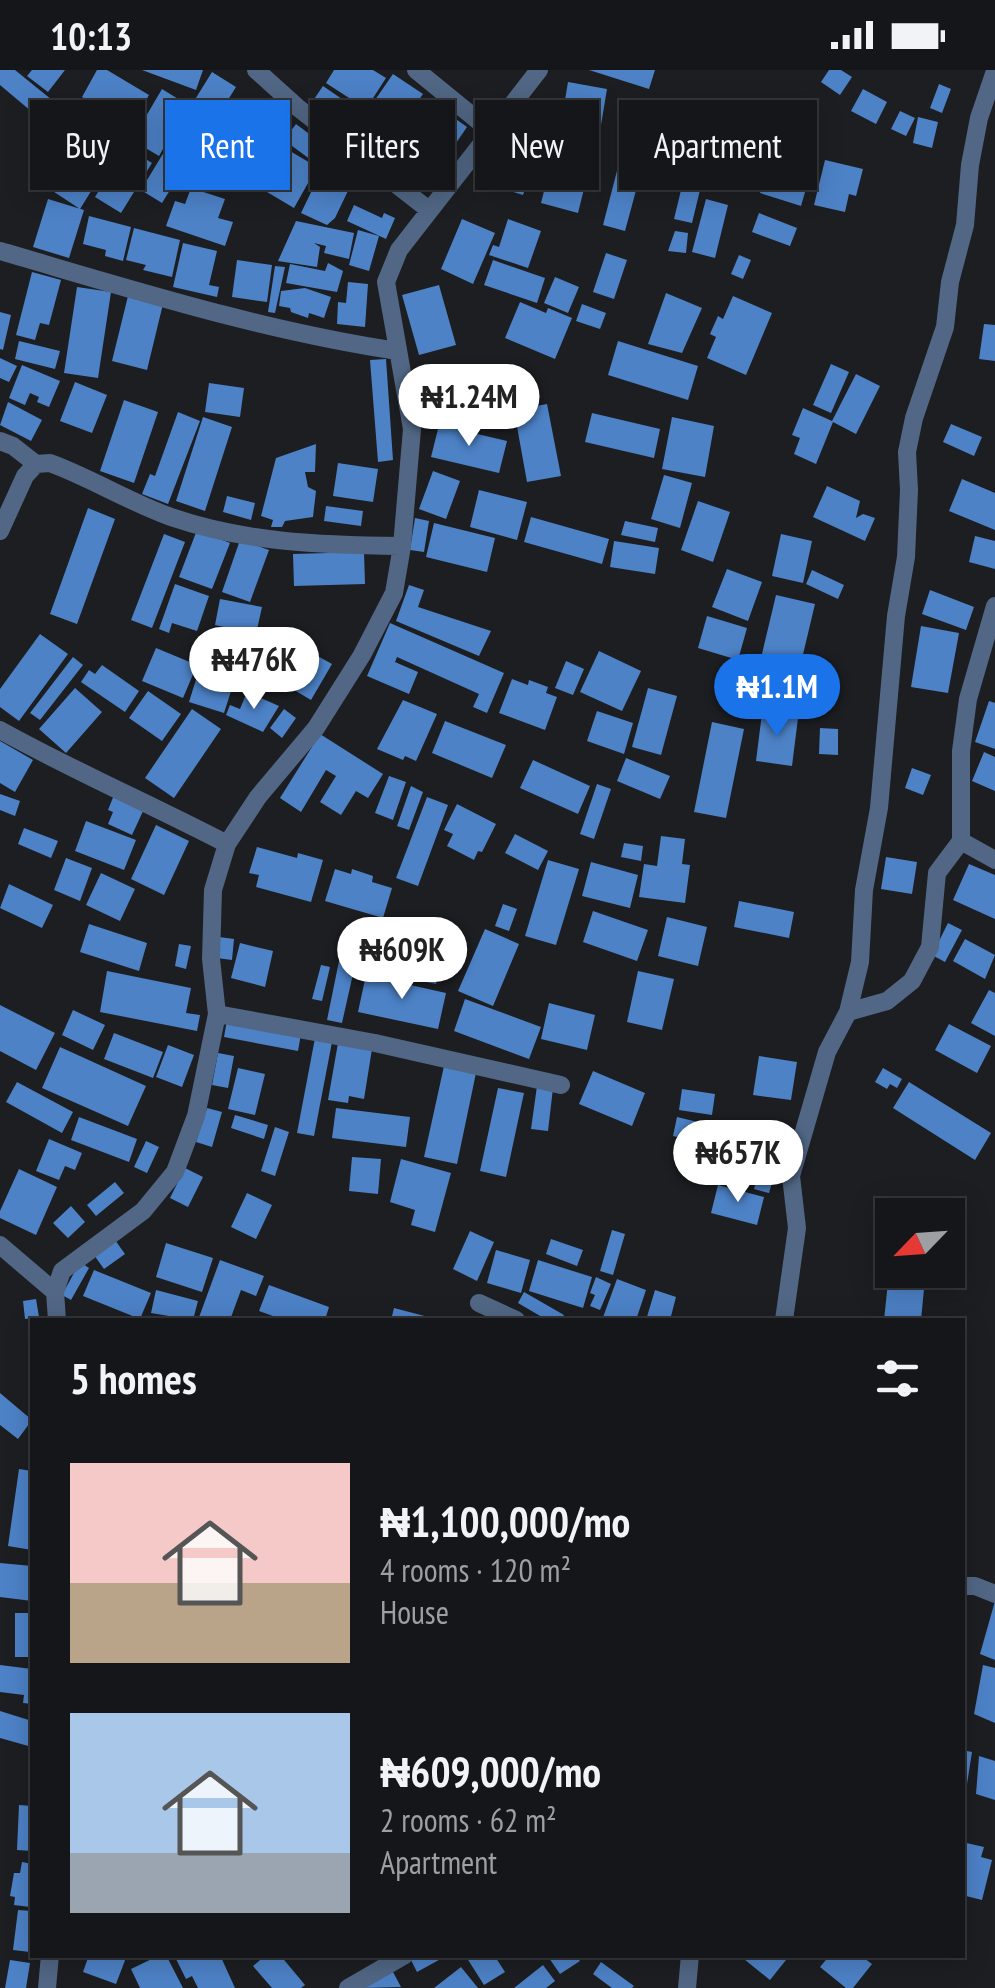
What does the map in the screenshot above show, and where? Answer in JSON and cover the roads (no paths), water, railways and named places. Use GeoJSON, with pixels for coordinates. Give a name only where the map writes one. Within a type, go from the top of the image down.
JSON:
{"type":"FeatureCollection","features":[{"type":"Feature","properties":{"kind":"street"},"geometry":{"type":"LineString","coordinates":[[256,70],[322,128],[429,210]]}},
{"type":"Feature","properties":{"kind":"street"},"geometry":{"type":"LineString","coordinates":[[416,70],[475,118]]}},
{"type":"Feature","properties":{"kind":"street"},"geometry":{"type":"LineString","coordinates":[[516,100],[539,70]]}},
{"type":"Feature","properties":{"kind":"street"},"geometry":{"type":"LineString","coordinates":[[784,1318],[797,1228],[791,1176],[827,1052],[848,1012],[860,962],[864,890],[879,808],[896,616],[906,557],[906,452],[946,327],[950,282],[965,225],[973,149],[995,71]]}},
{"type":"Feature","properties":{"kind":"street"},"geometry":{"type":"LineString","coordinates":[[57,1318],[55,1292],[62,1271],[143,1211],[175,1172],[196,1116],[217,1014],[211,960],[213,890],[227,844],[258,797],[316,728],[362,656],[394,593],[412,429],[386,282],[400,250],[475,153]]}},
{"type":"Feature","properties":{"kind":"street"},"geometry":{"type":"LineString","coordinates":[[0,251],[141,293],[333,341],[398,350]]}},
{"type":"Feature","properties":{"kind":"street"},"geometry":{"type":"LineString","coordinates":[[0,441],[36,464]]}},
{"type":"Feature","properties":{"kind":"street"},"geometry":{"type":"LineString","coordinates":[[0,531],[25,476],[36,464],[50,462],[172,517],[250,539],[317,546],[402,546]]}},
{"type":"Feature","properties":{"kind":"street"},"geometry":{"type":"LineString","coordinates":[[848,1012],[887,1000],[912,981],[930,947],[937,874],[961,841],[961,751],[968,699],[995,606]]}},
{"type":"Feature","properties":{"kind":"street"},"geometry":{"type":"LineString","coordinates":[[0,730],[227,844]]}},
{"type":"Feature","properties":{"kind":"street"},"geometry":{"type":"LineString","coordinates":[[961,841],[995,860]]}},
{"type":"Feature","properties":{"kind":"street"},"geometry":{"type":"LineString","coordinates":[[217,1014],[375,1043],[561,1085]]}},
{"type":"Feature","properties":{"kind":"street"},"geometry":{"type":"LineString","coordinates":[[0,1245],[55,1292]]}},
{"type":"Feature","properties":{"kind":"street"},"geometry":{"type":"LineString","coordinates":[[479,1303],[512,1318]]}},
{"type":"Feature","properties":{"kind":"street"},"geometry":{"type":"LineString","coordinates":[[965,1586],[995,1594]]}},
{"type":"Feature","properties":{"kind":"street"},"geometry":{"type":"LineString","coordinates":[[48,1988],[50,1958]]}},
{"type":"Feature","properties":{"kind":"street"},"geometry":{"type":"LineString","coordinates":[[348,1988],[400,1958]]}},
{"type":"Feature","properties":{"kind":"street"},"geometry":{"type":"LineString","coordinates":[[687,1988],[690,1958]]}}]}
